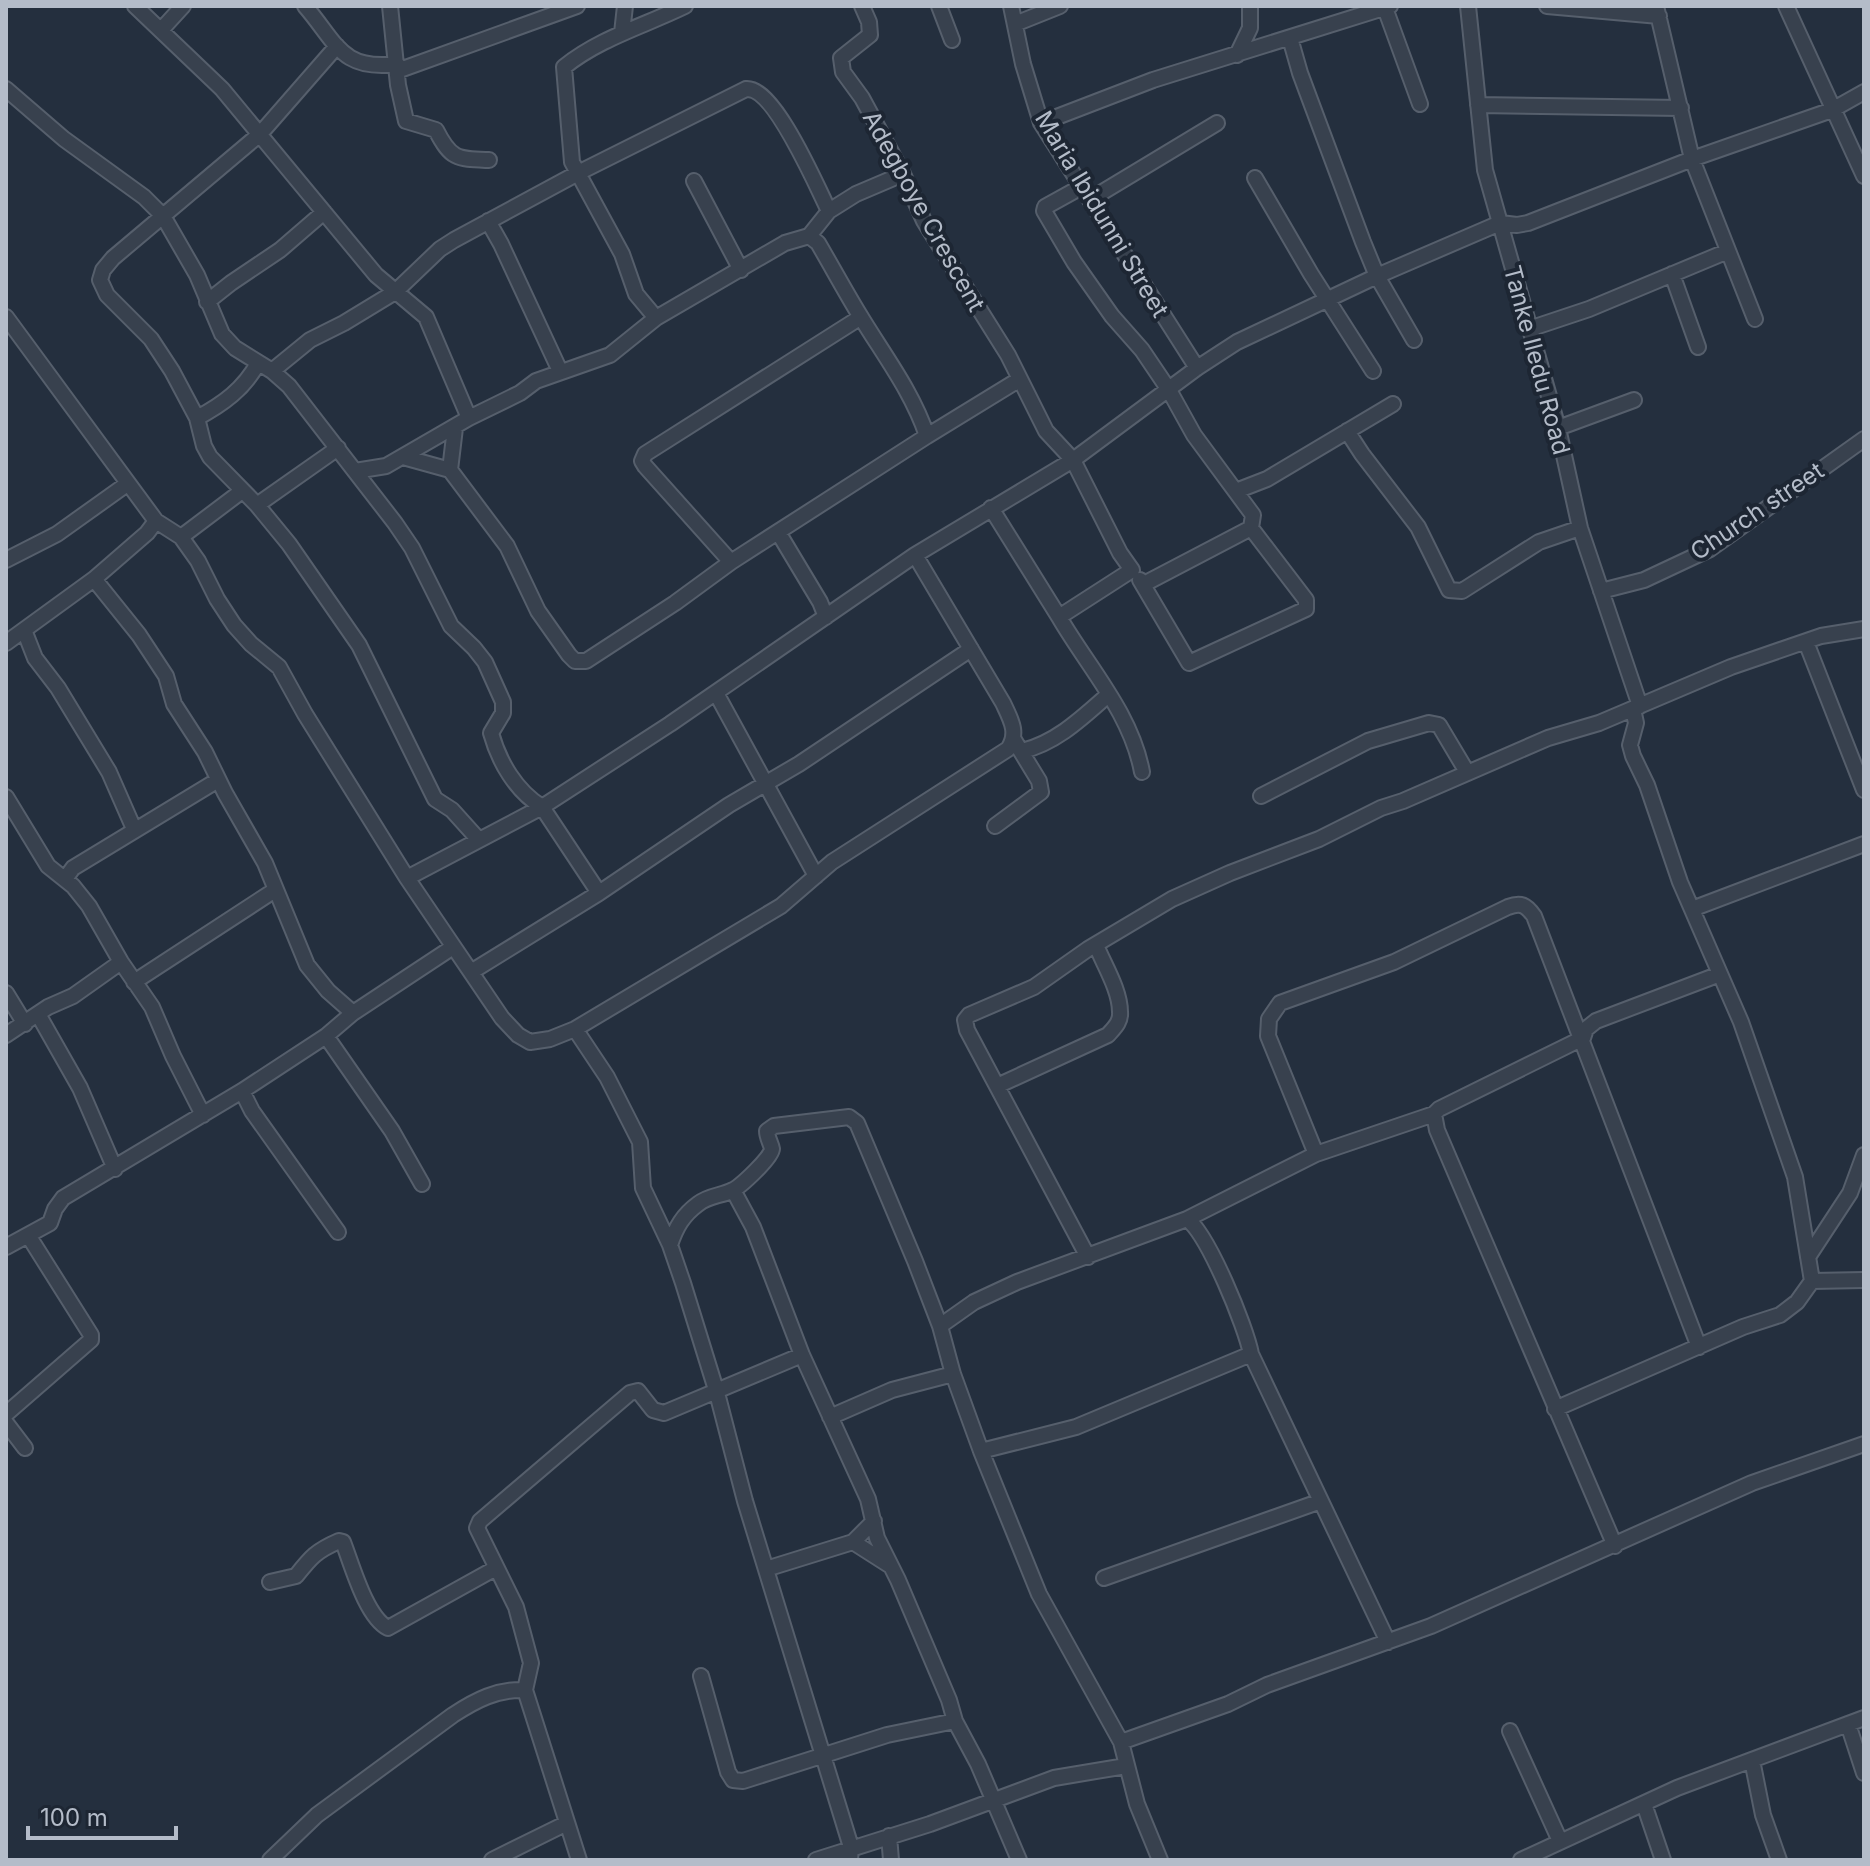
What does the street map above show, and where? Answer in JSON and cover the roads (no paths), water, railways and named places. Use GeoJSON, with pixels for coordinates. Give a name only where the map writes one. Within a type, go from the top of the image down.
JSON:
{"type":"FeatureCollection","features":[{"type":"Feature","properties":{"kind":"street"},"geometry":{"type":"LineString","coordinates":[[135,6],[222,89],[376,275],[426,317],[469,418]]}},
{"type":"Feature","properties":{"kind":"street"},"geometry":{"type":"LineString","coordinates":[[162,29],[183,6]]}},
{"type":"Feature","properties":{"kind":"street"},"geometry":{"type":"LineString","coordinates":[[305,6],[346,57],[358,63],[397,68],[577,6]]}},
{"type":"Feature","properties":{"kind":"street"},"geometry":{"type":"LineString","coordinates":[[390,6],[406,121],[436,130],[448,151],[456,157],[489,160]]}},
{"type":"Feature","properties":{"kind":"street"},"geometry":{"type":"LineString","coordinates":[[622,33],[625,6]]}},
{"type":"Feature","properties":{"kind":"street"},"geometry":{"type":"LineString","coordinates":[[656,318],[636,294],[622,254],[578,173],[570,147],[564,67],[576,57],[622,33],[685,6]]}},
{"type":"Feature","properties":{"kind":"street","name":"Adegboye Crescent"},"geometry":{"type":"LineString","coordinates":[[862,6],[869,22],[870,35],[845,54],[841,64],[843,72],[862,98],[903,174],[924,221],[1020,379],[1046,431],[1073,460],[1122,556],[1144,584],[1189,663],[1306,609],[1306,600],[1251,528]]}},
{"type":"Feature","properties":{"kind":"street"},"geometry":{"type":"LineString","coordinates":[[939,6],[952,40]]}},
{"type":"Feature","properties":{"kind":"street","name":"Maria Ibidunni Street"},"geometry":{"type":"LineString","coordinates":[[1011,6],[1041,123],[1197,368]]}},
{"type":"Feature","properties":{"kind":"street"},"geometry":{"type":"LineString","coordinates":[[1015,24],[1060,6]]}},
{"type":"Feature","properties":{"kind":"street"},"geometry":{"type":"LineString","coordinates":[[1237,55],[1250,28],[1250,6]]}},
{"type":"Feature","properties":{"kind":"street","name":"Tanke Iledu Road"},"geometry":{"type":"LineString","coordinates":[[1468,6],[1485,170],[1558,428],[1580,528],[1636,707]]}},
{"type":"Feature","properties":{"kind":"street"},"geometry":{"type":"LineString","coordinates":[[1547,6],[1658,11],[1692,159],[1755,319]]}},
{"type":"Feature","properties":{"kind":"street"},"geometry":{"type":"LineString","coordinates":[[1786,6],[1864,176]]}},
{"type":"Feature","properties":{"kind":"street"},"geometry":{"type":"LineString","coordinates":[[1041,123],[1153,80],[1388,7],[1420,104]]}},
{"type":"Feature","properties":{"kind":"street"},"geometry":{"type":"LineString","coordinates":[[1290,38],[1300,73],[1377,276],[1414,340]]}},
{"type":"Feature","properties":{"kind":"street"},"geometry":{"type":"LineString","coordinates":[[337,46],[260,134],[113,258],[103,270],[100,280],[107,295],[151,339],[197,418],[210,457],[257,505],[289,544],[359,645],[435,799],[452,810],[479,840]]}},
{"type":"Feature","properties":{"kind":"street"},"geometry":{"type":"LineString","coordinates":[[272,371],[310,340],[395,292],[440,249],[681,120],[753,88],[799,147],[829,211]]}},
{"type":"Feature","properties":{"kind":"street"},"geometry":{"type":"LineString","coordinates":[[6,89],[64,139],[144,197],[163,216],[179,240],[222,334],[235,348],[272,371],[289,386],[412,548],[451,626],[485,662],[503,702],[503,713],[491,733],[517,786],[542,807],[599,893]]}},
{"type":"Feature","properties":{"kind":"street"},"geometry":{"type":"LineString","coordinates":[[407,878],[542,807],[716,693],[915,555],[1073,460],[1237,342],[1377,276],[1500,223],[1528,223],[1692,159],[1832,110],[1864,92]]}},
{"type":"Feature","properties":{"kind":"street"},"geometry":{"type":"LineString","coordinates":[[1478,105],[1681,108]]}},
{"type":"Feature","properties":{"kind":"street"},"geometry":{"type":"LineString","coordinates":[[1144,584],[1251,528],[1253,515],[1194,435],[1142,350],[1112,316],[1074,262],[1044,211],[1045,207],[1087,192],[1217,123]]}},
{"type":"Feature","properties":{"kind":"street"},"geometry":{"type":"LineString","coordinates":[[809,236],[829,211],[856,194],[903,174]]}},
{"type":"Feature","properties":{"kind":"street"},"geometry":{"type":"LineString","coordinates":[[1255,178],[1373,371]]}},
{"type":"Feature","properties":{"kind":"street"},"geometry":{"type":"LineString","coordinates":[[694,181],[741,270]]}},
{"type":"Feature","properties":{"kind":"street"},"geometry":{"type":"LineString","coordinates":[[207,302],[280,250],[324,212]]}},
{"type":"Feature","properties":{"kind":"street"},"geometry":{"type":"LineString","coordinates":[[488,221],[560,371]]}},
{"type":"Feature","properties":{"kind":"street"},"geometry":{"type":"LineString","coordinates":[[355,471],[374,469],[403,457],[469,418],[520,393],[536,381],[610,355],[656,318],[785,243],[809,236],[818,243],[883,348],[921,418],[927,436]]}},
{"type":"Feature","properties":{"kind":"street"},"geometry":{"type":"LineString","coordinates":[[1529,329],[1589,309],[1728,251]]}},
{"type":"Feature","properties":{"kind":"street"},"geometry":{"type":"LineString","coordinates":[[1672,274],[1698,347]]}},
{"type":"Feature","properties":{"kind":"street"},"geometry":{"type":"LineString","coordinates":[[6,317],[156,521],[181,537],[234,625],[279,667],[305,714],[453,947],[502,1018],[518,1035],[530,1042],[550,1039],[575,1029],[781,906],[816,876],[904,814],[1008,749],[1039,747],[1108,695]]}},
{"type":"Feature","properties":{"kind":"street"},"geometry":{"type":"LineString","coordinates":[[731,562],[645,466],[642,461],[645,454],[861,317]]}},
{"type":"Feature","properties":{"kind":"street"},"geometry":{"type":"LineString","coordinates":[[197,418],[234,394],[248,380],[258,363]]}},
{"type":"Feature","properties":{"kind":"street"},"geometry":{"type":"LineString","coordinates":[[403,457],[450,470],[507,546],[538,611],[575,661],[586,661],[731,562],[1020,379]]}},
{"type":"Feature","properties":{"kind":"street"},"geometry":{"type":"LineString","coordinates":[[1558,428],[1634,400]]}},
{"type":"Feature","properties":{"kind":"street"},"geometry":{"type":"LineString","coordinates":[[1236,491],[1267,479],[1393,404]]}},
{"type":"Feature","properties":{"kind":"street"},"geometry":{"type":"LineString","coordinates":[[450,470],[455,428]]}},
{"type":"Feature","properties":{"kind":"street"},"geometry":{"type":"LineString","coordinates":[[1347,431],[1418,527],[1449,590],[1462,591],[1539,542],[1580,528]]}},
{"type":"Feature","properties":{"kind":"street","name":"Church street"},"geometry":{"type":"LineString","coordinates":[[1601,591],[1644,580],[1710,549],[1864,439]]}},
{"type":"Feature","properties":{"kind":"street"},"geometry":{"type":"LineString","coordinates":[[257,505],[338,448]]}},
{"type":"Feature","properties":{"kind":"street"},"geometry":{"type":"LineString","coordinates":[[6,560],[57,534],[127,484]]}},
{"type":"Feature","properties":{"kind":"street"},"geometry":{"type":"LineString","coordinates":[[181,537],[242,491]]}},
{"type":"Feature","properties":{"kind":"street"},"geometry":{"type":"LineString","coordinates":[[991,508],[1072,642],[1101,681],[1129,728],[1138,749],[1142,772]]}},
{"type":"Feature","properties":{"kind":"street"},"geometry":{"type":"LineString","coordinates":[[6,643],[94,579],[147,533],[156,521]]}},
{"type":"Feature","properties":{"kind":"street"},"geometry":{"type":"LineString","coordinates":[[778,532],[826,617]]}},
{"type":"Feature","properties":{"kind":"street"},"geometry":{"type":"LineString","coordinates":[[915,555],[1003,703],[1014,727],[1018,746],[1039,781],[1041,792],[995,826]]}},
{"type":"Feature","properties":{"kind":"street"},"geometry":{"type":"LineString","coordinates":[[1059,617],[1132,570]]}},
{"type":"Feature","properties":{"kind":"street"},"geometry":{"type":"LineString","coordinates":[[94,579],[139,635],[166,676],[174,704],[205,752],[258,849],[307,965],[328,991],[353,1013]]}},
{"type":"Feature","properties":{"kind":"street"},"geometry":{"type":"LineString","coordinates":[[1088,1257],[967,1030],[965,1020],[969,1015],[1034,987],[1172,899],[1319,839],[1381,808],[1416,796],[1548,738],[1599,723],[1731,667],[1821,636],[1864,629]]}},
{"type":"Feature","properties":{"kind":"street"},"geometry":{"type":"LineString","coordinates":[[24,630],[35,658],[58,688],[114,779],[134,829]]}},
{"type":"Feature","properties":{"kind":"street"},"geometry":{"type":"LineString","coordinates":[[1806,642],[1864,790]]}},
{"type":"Feature","properties":{"kind":"street"},"geometry":{"type":"LineString","coordinates":[[471,972],[799,764],[971,649]]}},
{"type":"Feature","properties":{"kind":"street"},"geometry":{"type":"LineString","coordinates":[[716,693],[816,876]]}},
{"type":"Feature","properties":{"kind":"street"},"geometry":{"type":"LineString","coordinates":[[1555,1409],[1780,1315],[1797,1302],[1812,1281],[1795,1177],[1741,1022],[1680,882],[1647,785],[1633,756],[1630,745],[1636,723],[1636,707]]}},
{"type":"Feature","properties":{"kind":"street"},"geometry":{"type":"LineString","coordinates":[[1261,796],[1368,741],[1429,723],[1439,725],[1467,772]]}},
{"type":"Feature","properties":{"kind":"street"},"geometry":{"type":"LineString","coordinates":[[65,879],[73,868],[218,780]]}},
{"type":"Feature","properties":{"kind":"street"},"geometry":{"type":"LineString","coordinates":[[6,797],[48,866],[65,879],[89,906],[156,1014],[203,1115]]}},
{"type":"Feature","properties":{"kind":"street"},"geometry":{"type":"LineString","coordinates":[[1692,909],[1864,844]]}},
{"type":"Feature","properties":{"kind":"street"},"geometry":{"type":"LineString","coordinates":[[134,982],[275,890]]}},
{"type":"Feature","properties":{"kind":"street"},"geometry":{"type":"LineString","coordinates":[[1316,1154],[1268,1036],[1269,1019],[1280,1003],[1394,962],[1518,903],[1526,905],[1534,916],[1583,1038],[1699,1347]]}},
{"type":"Feature","properties":{"kind":"street"},"geometry":{"type":"LineString","coordinates":[[997,1086],[1108,1035],[1118,1024],[1120,1013],[1115,992],[1096,945]]}},
{"type":"Feature","properties":{"kind":"street"},"geometry":{"type":"LineString","coordinates":[[6,1247],[50,1223],[63,1198],[242,1091],[453,947]]}},
{"type":"Feature","properties":{"kind":"street"},"geometry":{"type":"LineString","coordinates":[[6,1035],[73,996],[121,962]]}},
{"type":"Feature","properties":{"kind":"street"},"geometry":{"type":"LineString","coordinates":[[940,1326],[974,1302],[1017,1282],[1187,1219],[1316,1154],[1434,1114],[1583,1038],[1586,1029],[1596,1021],[1720,974]]}},
{"type":"Feature","properties":{"kind":"street"},"geometry":{"type":"LineString","coordinates":[[6,993],[25,1024]]}},
{"type":"Feature","properties":{"kind":"street"},"geometry":{"type":"LineString","coordinates":[[38,1014],[80,1088],[115,1169]]}},
{"type":"Feature","properties":{"kind":"street"},"geometry":{"type":"LineString","coordinates":[[575,1029],[607,1077],[636,1130],[640,1142],[643,1188],[670,1245],[717,1393],[738,1479],[825,1755],[851,1853]]}},
{"type":"Feature","properties":{"kind":"street"},"geometry":{"type":"LineString","coordinates":[[326,1036],[392,1131],[422,1184]]}},
{"type":"Feature","properties":{"kind":"street"},"geometry":{"type":"LineString","coordinates":[[242,1091],[252,1111],[338,1232]]}},
{"type":"Feature","properties":{"kind":"street"},"geometry":{"type":"LineString","coordinates":[[1434,1114],[1437,1130],[1615,1546]]}},
{"type":"Feature","properties":{"kind":"street"},"geometry":{"type":"LineString","coordinates":[[670,1245],[677,1224],[685,1214],[700,1202],[733,1190],[771,1154],[767,1131],[774,1126],[849,1117],[857,1123],[940,1326],[953,1374],[981,1451],[1039,1594],[1121,1742],[1142,1818],[1160,1860]]}},
{"type":"Feature","properties":{"kind":"street"},"geometry":{"type":"LineString","coordinates":[[1808,1257],[1850,1193],[1864,1155]]}},
{"type":"Feature","properties":{"kind":"street"},"geometry":{"type":"LineString","coordinates":[[733,1190],[753,1227],[802,1355],[868,1499],[877,1538],[944,1687],[955,1721],[995,1801],[1019,1860]]}},
{"type":"Feature","properties":{"kind":"street"},"geometry":{"type":"LineString","coordinates":[[1187,1219],[1201,1234],[1247,1335],[1251,1354],[1388,1642]]}},
{"type":"Feature","properties":{"kind":"street"},"geometry":{"type":"LineString","coordinates":[[6,1414],[91,1340],[91,1335],[28,1235]]}},
{"type":"Feature","properties":{"kind":"street"},"geometry":{"type":"LineString","coordinates":[[1812,1281],[1864,1280]]}},
{"type":"Feature","properties":{"kind":"street"},"geometry":{"type":"LineString","coordinates":[[981,1451],[1076,1427],[1251,1354]]}},
{"type":"Feature","properties":{"kind":"street"},"geometry":{"type":"LineString","coordinates":[[579,1860],[525,1690],[531,1663],[516,1607],[479,1537],[477,1528],[480,1521],[630,1393],[638,1391],[657,1413],[717,1393],[802,1355]]}},
{"type":"Feature","properties":{"kind":"street"},"geometry":{"type":"LineString","coordinates":[[830,1417],[903,1386],[953,1374]]}},
{"type":"Feature","properties":{"kind":"street"},"geometry":{"type":"LineString","coordinates":[[6,1423],[25,1448]]}},
{"type":"Feature","properties":{"kind":"street"},"geometry":{"type":"LineString","coordinates":[[1121,1742],[1431,1626],[1752,1483],[1864,1444]]}},
{"type":"Feature","properties":{"kind":"street"},"geometry":{"type":"LineString","coordinates":[[1104,1578],[1321,1501]]}},
{"type":"Feature","properties":{"kind":"street"},"geometry":{"type":"LineString","coordinates":[[766,1569],[853,1542],[874,1521]]}},
{"type":"Feature","properties":{"kind":"street"},"geometry":{"type":"LineString","coordinates":[[270,1582],[296,1576],[319,1550],[343,1542],[371,1611],[379,1623],[388,1628],[496,1568]]}},
{"type":"Feature","properties":{"kind":"street"},"geometry":{"type":"LineString","coordinates":[[853,1542],[889,1565]]}},
{"type":"Feature","properties":{"kind":"street"},"geometry":{"type":"LineString","coordinates":[[701,1676],[728,1772],[733,1780],[743,1781],[913,1728],[955,1721]]}},
{"type":"Feature","properties":{"kind":"street"},"geometry":{"type":"LineString","coordinates":[[270,1860],[317,1815],[453,1715],[476,1700],[506,1689],[525,1690]]}},
{"type":"Feature","properties":{"kind":"street"},"geometry":{"type":"LineString","coordinates":[[1521,1860],[1677,1788],[1864,1718]]}},
{"type":"Feature","properties":{"kind":"street"},"geometry":{"type":"LineString","coordinates":[[1848,1724],[1864,1773]]}},
{"type":"Feature","properties":{"kind":"street"},"geometry":{"type":"LineString","coordinates":[[1510,1731],[1560,1841]]}},
{"type":"Feature","properties":{"kind":"street"},"geometry":{"type":"LineString","coordinates":[[1752,1760],[1763,1815],[1779,1860]]}},
{"type":"Feature","properties":{"kind":"street"},"geometry":{"type":"LineString","coordinates":[[816,1860],[851,1853],[889,1836],[1054,1778],[1126,1766]]}},
{"type":"Feature","properties":{"kind":"street"},"geometry":{"type":"LineString","coordinates":[[1644,1804],[1663,1860]]}},
{"type":"Feature","properties":{"kind":"street"},"geometry":{"type":"LineString","coordinates":[[492,1860],[567,1823]]}},
{"type":"Feature","properties":{"kind":"street"},"geometry":{"type":"LineString","coordinates":[[889,1836],[891,1860]]}}]}
